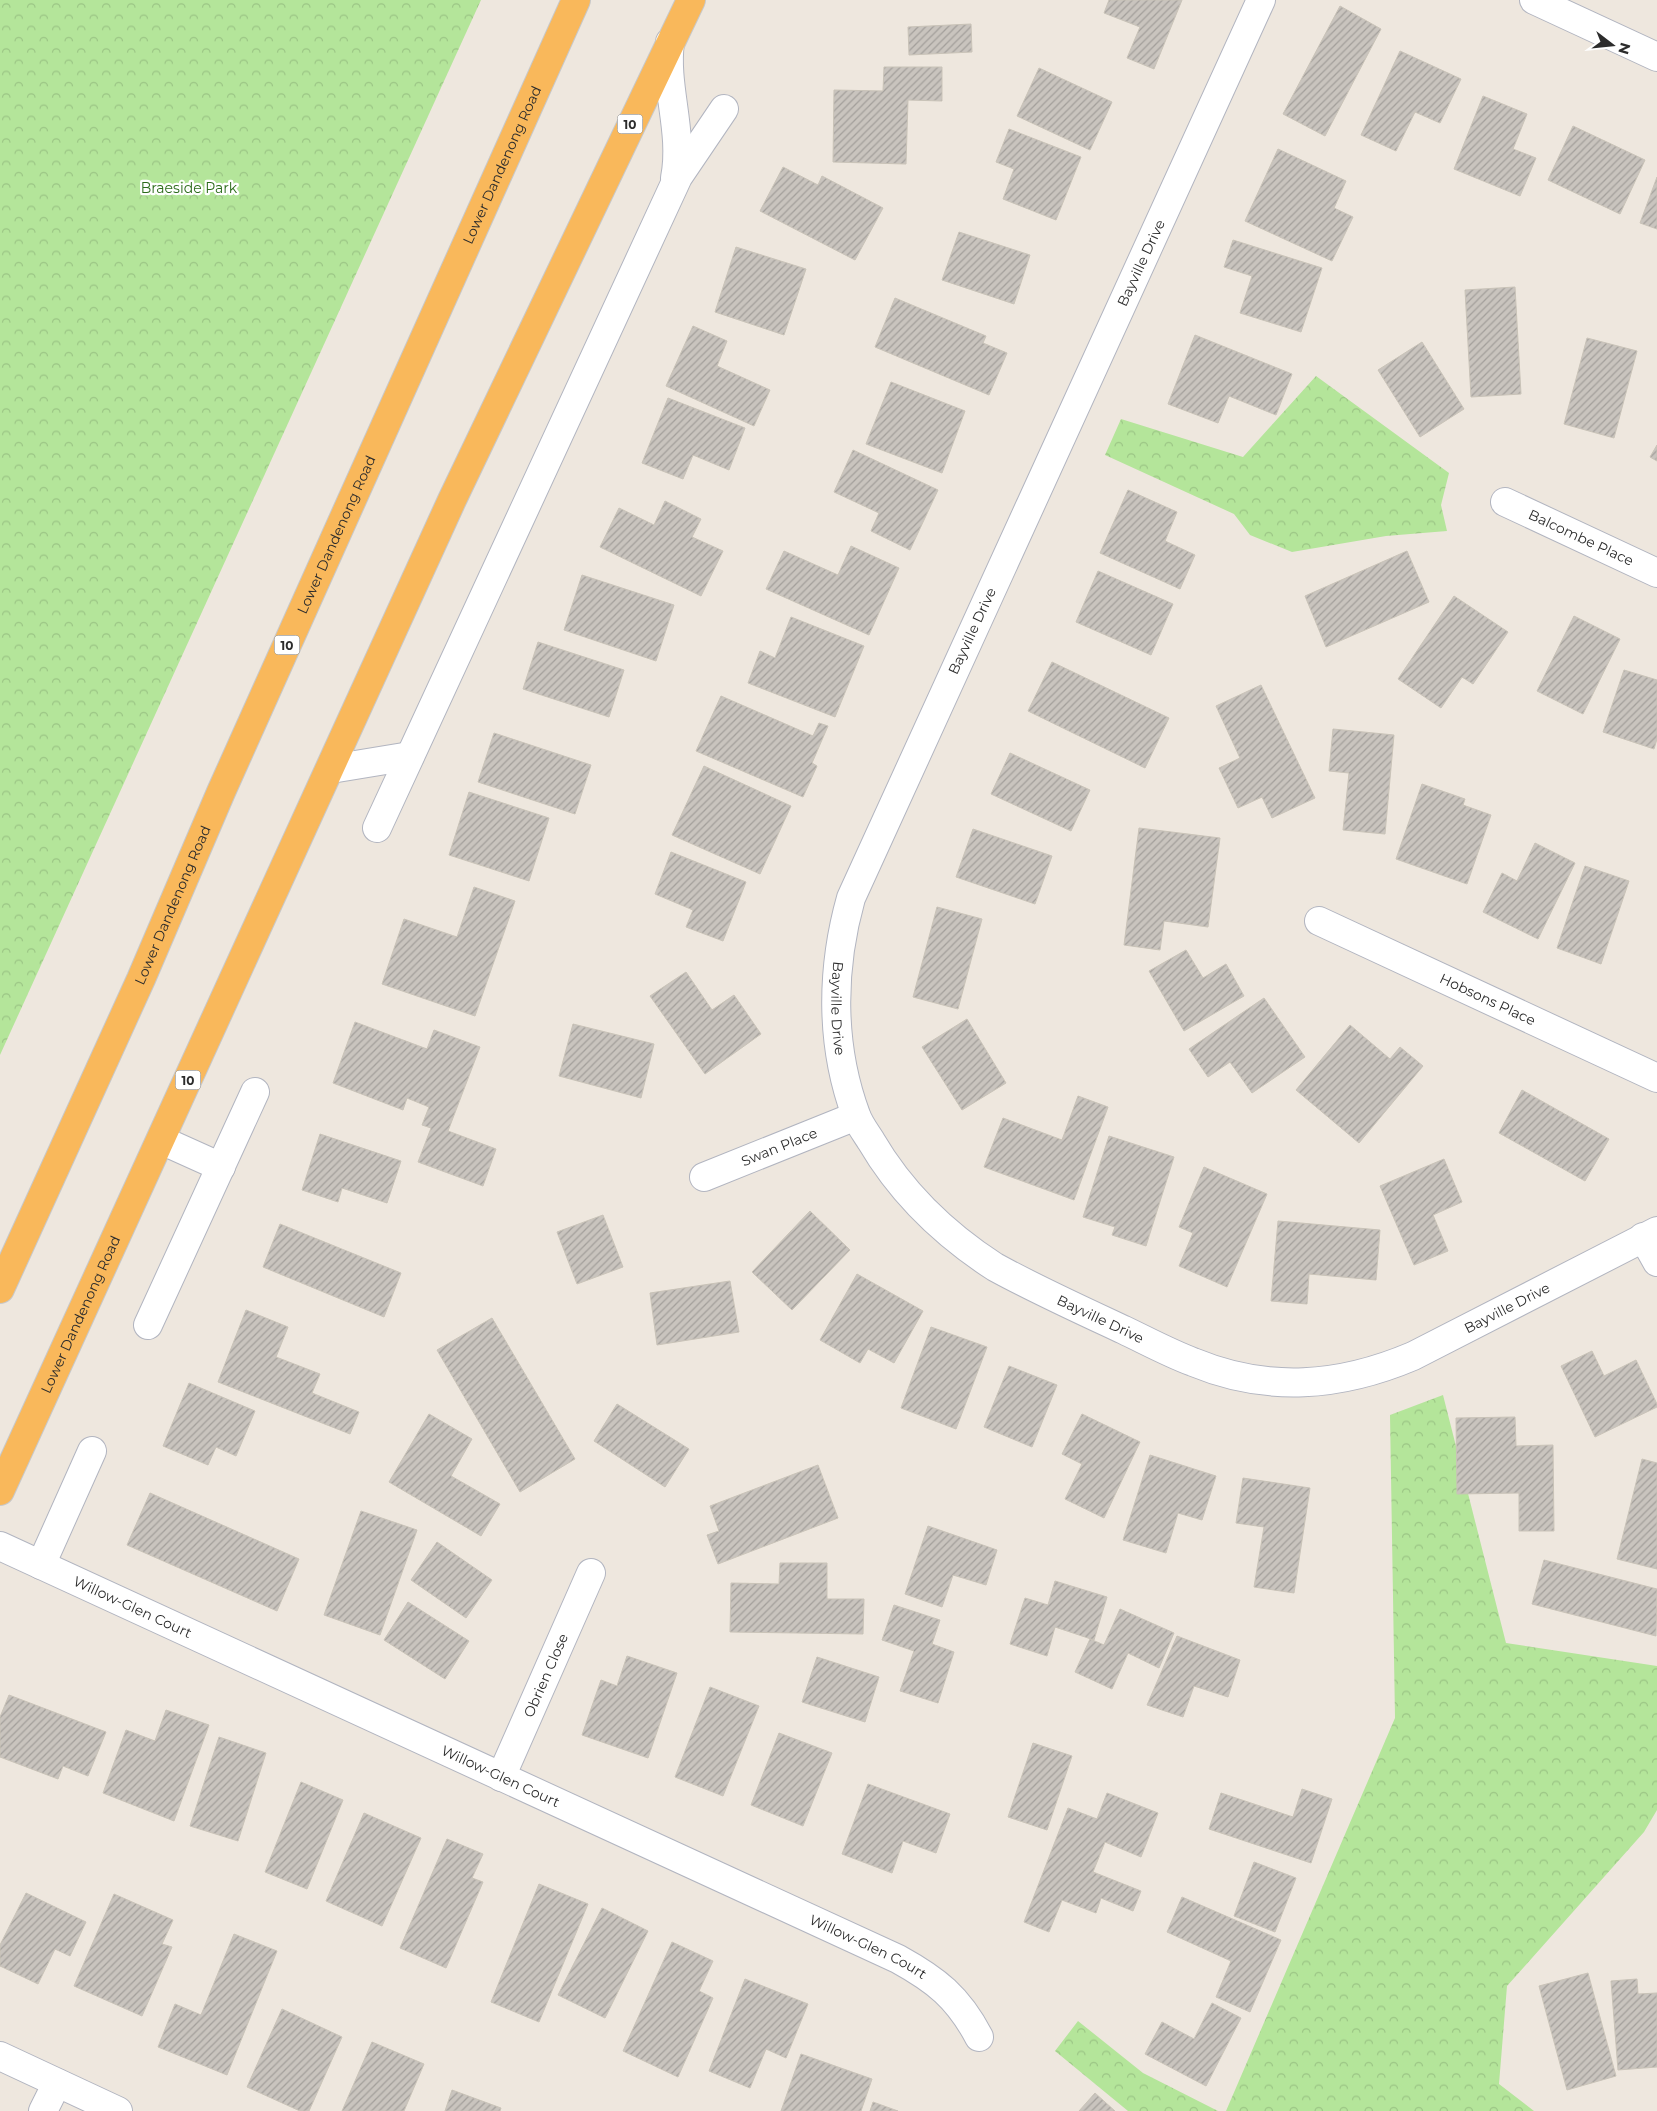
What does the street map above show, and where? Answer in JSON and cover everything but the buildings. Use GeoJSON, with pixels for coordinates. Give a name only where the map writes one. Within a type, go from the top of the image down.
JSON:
{"type":"FeatureCollection","features":[{"type":"Feature","properties":{"kind":"highway","name":"Lower Dandenong Road"},"geometry":{"type":"LineString","coordinates":[[0,1289],[142,980],[221,792],[576,0]]}},
{"type":"Feature","properties":{"kind":"highway","name":"Lower Dandenong Road"},"geometry":{"type":"LineString","coordinates":[[0,1491],[456,492],[670,40],[691,0]]}},
{"type":"Feature","properties":{"kind":"street","name":"Bayville Drive"},"geometry":{"type":"LineString","coordinates":[[1261,0],[852,898],[842,931],[836,974],[836,1017],[843,1072],[856,1116],[878,1155],[903,1189],[936,1224],[966,1248],[995,1267],[1194,1363],[1232,1375],[1266,1382],[1304,1384],[1340,1380],[1381,1370],[1413,1356],[1650,1234]]}},
{"type":"Feature","properties":{"kind":"street"},"geometry":{"type":"LineString","coordinates":[[1534,0],[1657,56]]}},
{"type":"Feature","properties":{"kind":"street","name":"Lower Dandenong Road"},"geometry":{"type":"LineString","coordinates":[[670,40],[669,77],[678,148],[672,192]]}},
{"type":"Feature","properties":{"kind":"street","name":"Lower Dandenong Road"},"geometry":{"type":"LineString","coordinates":[[377,828],[672,192],[686,164],[724,109]]}},
{"type":"Feature","properties":{"kind":"street","name":"Balcombe Place"},"geometry":{"type":"LineString","coordinates":[[1505,502],[1657,573]]}},
{"type":"Feature","properties":{"kind":"street"},"geometry":{"type":"LineString","coordinates":[[331,769],[410,756]]}},
{"type":"Feature","properties":{"kind":"street","name":"Hobsons Place"},"geometry":{"type":"LineString","coordinates":[[1319,921],[1657,1078]]}},
{"type":"Feature","properties":{"kind":"street"},"geometry":{"type":"LineString","coordinates":[[148,1325],[255,1092]]}},
{"type":"Feature","properties":{"kind":"street","name":"Swan Place"},"geometry":{"type":"LineString","coordinates":[[704,1177],[856,1116]]}},
{"type":"Feature","properties":{"kind":"street"},"geometry":{"type":"LineString","coordinates":[[161,1140],[221,1168]]}},
{"type":"Feature","properties":{"kind":"street"},"geometry":{"type":"LineString","coordinates":[[1650,1234],[1657,1262]]}},
{"type":"Feature","properties":{"kind":"street"},"geometry":{"type":"LineString","coordinates":[[41,1565],[92,1451]]}},
{"type":"Feature","properties":{"kind":"street","name":"Willow-Glen Court"},"geometry":{"type":"LineString","coordinates":[[0,1546],[898,1959],[928,1976],[952,1995],[969,2018],[979,2037]]}},
{"type":"Feature","properties":{"kind":"street","name":"Obrien Close"},"geometry":{"type":"LineString","coordinates":[[501,1778],[591,1573]]}},
{"type":"Feature","properties":{"kind":"street"},"geometry":{"type":"LineString","coordinates":[[0,2056],[118,2111]]}},
{"type":"Feature","properties":{"kind":"street"},"geometry":{"type":"LineString","coordinates":[[43,2111],[57,2083]]}},
{"type":"Feature","properties":{"kind":"green space","name":"Braeside Park"},"geometry":{"type":"Polygon","coordinates":[[[0,0],[481,0],[0,1055],[0,0]]]}},
{"type":"Feature","properties":{"kind":"green space"},"geometry":{"type":"Polygon","coordinates":[[[1316,376],[1449,473],[1441,505],[1447,531],[1386,536],[1292,552],[1250,535],[1234,514],[1105,455],[1121,419],[1243,457],[1316,376]]]}},
{"type":"Feature","properties":{"kind":"green space"},"geometry":{"type":"Polygon","coordinates":[[[1443,1395],[1506,1643],[1657,1666],[1657,1810],[1644,1832],[1507,1986],[1499,2084],[1534,2111],[1226,2111],[1395,1718],[1390,1415],[1443,1395]]]}},
{"type":"Feature","properties":{"kind":"green space"},"geometry":{"type":"Polygon","coordinates":[[[1078,2021],[1143,2073],[1218,2111],[1128,2111],[1055,2051],[1078,2021]]]}}]}
